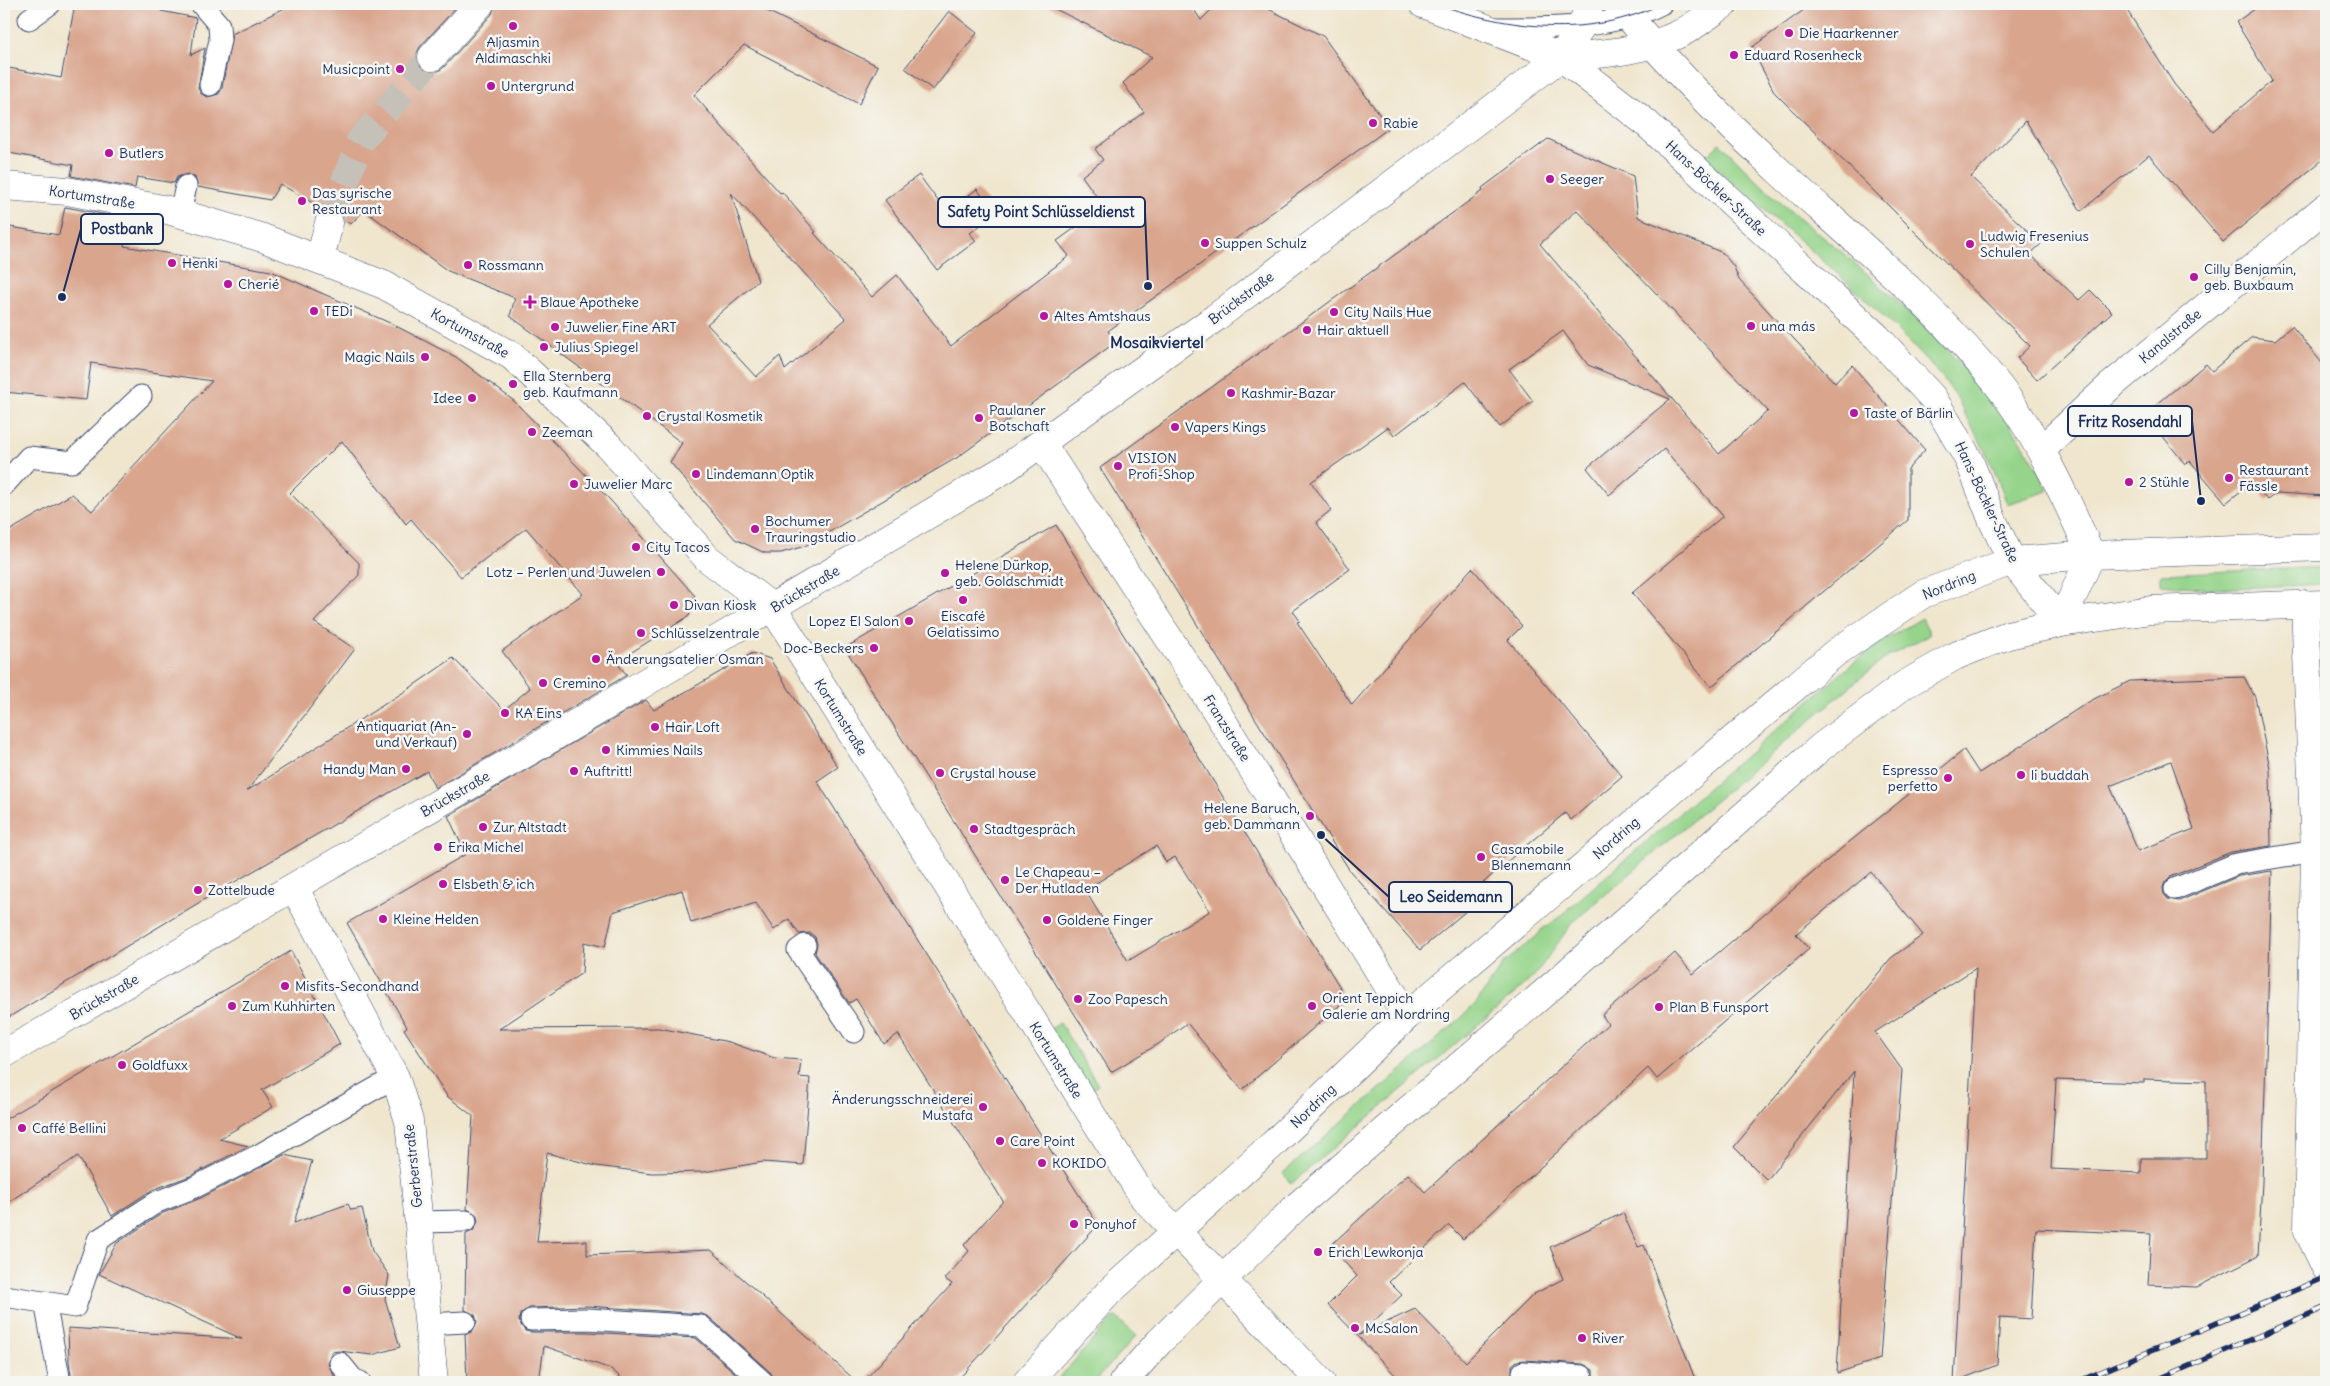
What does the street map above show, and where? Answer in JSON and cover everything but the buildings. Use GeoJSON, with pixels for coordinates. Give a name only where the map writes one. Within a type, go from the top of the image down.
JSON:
{"type":"FeatureCollection","features":[{"type":"Feature","properties":{"kind":"street"},"geometry":{"type":"LineString","coordinates":[[432,57],[480,4]]}},
{"type":"Feature","properties":{"kind":"street","name":"Hans-Böckler-Straße"},"geometry":{"type":"LineString","coordinates":[[1423,4],[1561,57],[1644,122],[1877,338],[1933,398],[1970,460],[1992,519],[2012,561],[2061,623]]}},
{"type":"Feature","properties":{"kind":"street"},"geometry":{"type":"LineString","coordinates":[[1561,57],[1610,53],[1652,44],[1679,34],[1724,4]]}},
{"type":"Feature","properties":{"kind":"street"},"geometry":{"type":"LineString","coordinates":[[1623,10],[1652,44],[1781,173],[1939,318],[1995,381],[2040,450],[2067,500],[2091,554],[2061,623]]}},
{"type":"Feature","properties":{"kind":"street","name":"Brückstraße"},"geometry":{"type":"LineString","coordinates":[[4,1054],[773,608],[1005,469],[1216,318],[1561,57],[1586,15]]}},
{"type":"Feature","properties":{"kind":"street","name":"Kortumstraße"},"geometry":{"type":"LineString","coordinates":[[4,186],[67,191],[180,213],[263,238],[384,285],[512,356],[608,445],[707,558],[773,608],[1144,1198],[1321,1382]]}},
{"type":"Feature","properties":{"kind":"street","name":"Kanalstraße"},"geometry":{"type":"LineString","coordinates":[[2040,450],[2108,388],[2326,207]]}},
{"type":"Feature","properties":{"kind":"street"},"geometry":{"type":"LineString","coordinates":[[320,259],[330,223]]}},
{"type":"Feature","properties":{"kind":"street","name":"Franzstraße"},"geometry":{"type":"LineString","coordinates":[[1042,444],[1215,709],[1407,1016]]}},
{"type":"Feature","properties":{"kind":"street","name":"Nordring"},"geometry":{"type":"LineString","coordinates":[[1027,1382],[1109,1292],[1273,1144],[1407,1016],[1835,653],[1923,594],[2012,561],[2091,554],[2326,547]]}},
{"type":"Feature","properties":{"kind":"street"},"geometry":{"type":"LineString","coordinates":[[1122,1382],[1159,1342],[1296,1207],[1559,980],[1821,747],[1904,685],[1955,656],[2008,635],[2061,623],[2151,610],[2316,604],[2315,851],[2308,1231],[2326,1268]]}},
{"type":"Feature","properties":{"kind":"street","name":"Gerberstraße"},"geometry":{"type":"LineString","coordinates":[[294,887],[395,1077],[409,1121],[434,1382]]}},
{"type":"Feature","properties":{"kind":"lane"},"geometry":{"type":"LineString","coordinates":[[29,19],[50,4]]}},
{"type":"Feature","properties":{"kind":"lane"},"geometry":{"type":"LineString","coordinates":[[202,4],[219,25],[220,40],[210,86]]}},
{"type":"Feature","properties":{"kind":"lane"},"geometry":{"type":"LineString","coordinates":[[1485,28],[1661,4]]}},
{"type":"Feature","properties":{"kind":"lane"},"geometry":{"type":"LineString","coordinates":[[180,213],[186,186]]}},
{"type":"Feature","properties":{"kind":"lane"},"geometry":{"type":"LineString","coordinates":[[4,485],[29,457],[72,462],[141,396]]}},
{"type":"Feature","properties":{"kind":"lane"},"geometry":{"type":"LineString","coordinates":[[2175,889],[2236,864],[2315,851]]}},
{"type":"Feature","properties":{"kind":"lane"},"geometry":{"type":"LineString","coordinates":[[805,945],[798,950],[854,1032]]}},
{"type":"Feature","properties":{"kind":"lane"},"geometry":{"type":"LineString","coordinates":[[4,1296],[75,1307],[98,1240],[157,1202],[195,1187],[257,1156],[395,1077]]}},
{"type":"Feature","properties":{"kind":"lane"},"geometry":{"type":"LineString","coordinates":[[419,1222],[466,1221]]}},
{"type":"Feature","properties":{"kind":"lane"},"geometry":{"type":"LineString","coordinates":[[45,1302],[60,1382]]}},
{"type":"Feature","properties":{"kind":"lane"},"geometry":{"type":"LineString","coordinates":[[531,1320],[587,1319],[701,1326],[763,1382]]}},
{"type":"Feature","properties":{"kind":"lane"},"geometry":{"type":"LineString","coordinates":[[428,1324],[465,1322]]}},
{"type":"Feature","properties":{"kind":"lane"},"geometry":{"type":"LineString","coordinates":[[340,1362],[353,1378],[360,1382]]}},
{"type":"Feature","properties":{"kind":"lane"},"geometry":{"type":"LineString","coordinates":[[1523,1372],[1582,1376]]}},
{"type":"Feature","properties":{"kind":"green space"},"geometry":{"type":"Polygon","coordinates":[[[1720,143],[1800,220],[1838,249],[1897,300],[1957,360],[2010,425],[2032,458],[2048,491],[2007,504],[1984,449],[1958,400],[1944,381],[1915,348],[1853,287],[1705,158],[1720,143]]]}},
{"type":"Feature","properties":{"kind":"green space"},"geometry":{"type":"Polygon","coordinates":[[[2326,567],[2326,584],[2213,589],[2161,584],[2161,574],[2326,567]]]}},
{"type":"Feature","properties":{"kind":"green space"},"geometry":{"type":"Polygon","coordinates":[[[1922,618],[1930,634],[1886,658],[1859,679],[1572,923],[1535,975],[1520,989],[1291,1184],[1283,1173],[1459,1020],[1477,1002],[1503,964],[1537,936],[1542,929],[1552,923],[1852,664],[1883,641],[1922,618]]]}},
{"type":"Feature","properties":{"kind":"green space"},"geometry":{"type":"Polygon","coordinates":[[[1060,1023],[1098,1085],[1088,1092],[1049,1030],[1060,1023]]]}},
{"type":"Feature","properties":{"kind":"green space"},"geometry":{"type":"Polygon","coordinates":[[[1115,1316],[1136,1336],[1094,1382],[1055,1382],[1115,1316]]]}},
{"type":"Feature","properties":{"kind":"tunnel"},"geometry":{"type":"LineString","coordinates":[[329,223],[361,140],[432,57]]}},
{"type":"Feature","properties":{"kind":"tram line"},"geometry":{"type":"LineString","coordinates":[[1437,4],[1464,13],[1492,19],[1549,26],[1578,26],[1606,22],[1634,15],[1661,4]]}},
{"type":"Feature","properties":{"kind":"tram line"},"geometry":{"type":"LineString","coordinates":[[1534,4],[1564,4]]}},
{"type":"Feature","properties":{"kind":"railway"},"geometry":{"type":"LineString","coordinates":[[2077,1382],[2326,1277]]}},
{"type":"Feature","properties":{"kind":"railway"},"geometry":{"type":"LineString","coordinates":[[2152,1382],[2326,1307]]}},
{"type":"Feature","properties":{"kind":"place","name":"Aljasmin Aldimaschki"},"geometry":{"type":"Point","coordinates":[513,26]}},
{"type":"Feature","properties":{"kind":"place","name":"Die Haarkenner"},"geometry":{"type":"Point","coordinates":[1789,33]}},
{"type":"Feature","properties":{"kind":"place","name":"Eduard Rosenheck"},"geometry":{"type":"Point","coordinates":[1734,55]}},
{"type":"Feature","properties":{"kind":"place","name":"Musicpoint"},"geometry":{"type":"Point","coordinates":[400,69]}},
{"type":"Feature","properties":{"kind":"place","name":"Untergrund"},"geometry":{"type":"Point","coordinates":[491,86]}},
{"type":"Feature","properties":{"kind":"place","name":"Rabie"},"geometry":{"type":"Point","coordinates":[1373,123]}},
{"type":"Feature","properties":{"kind":"place","name":"Butlers"},"geometry":{"type":"Point","coordinates":[109,153]}},
{"type":"Feature","properties":{"kind":"place","name":"Seeger"},"geometry":{"type":"Point","coordinates":[1550,179]}},
{"type":"Feature","properties":{"kind":"place","name":"Das syrische Restaurant"},"geometry":{"type":"Point","coordinates":[302,201]}},
{"type":"Feature","properties":{"kind":"place","name":"Suppen Schulz"},"geometry":{"type":"Point","coordinates":[1205,243]}},
{"type":"Feature","properties":{"kind":"place","name":"Ludwig Fresenius Schulen"},"geometry":{"type":"Point","coordinates":[1970,244]}},
{"type":"Feature","properties":{"kind":"place","name":"Henki"},"geometry":{"type":"Point","coordinates":[172,263]}},
{"type":"Feature","properties":{"kind":"place","name":"Rossmann"},"geometry":{"type":"Point","coordinates":[468,265]}},
{"type":"Feature","properties":{"kind":"place","name":"Cilly Benjamin, geb. Buxbaum"},"geometry":{"type":"Point","coordinates":[2194,277]}},
{"type":"Feature","properties":{"kind":"place","name":"Cherié"},"geometry":{"type":"Point","coordinates":[228,284]}},
{"type":"Feature","properties":{"kind":"place","name":"Safety Point Schlüsseldienst"},"geometry":{"type":"Point","coordinates":[1148,286]}},
{"type":"Feature","properties":{"kind":"place","name":"Postbank"},"geometry":{"type":"Point","coordinates":[62,297]}},
{"type":"Feature","properties":{"kind":"place","name":"Blaue Apotheke"},"geometry":{"type":"Point","coordinates":[530,302]}},
{"type":"Feature","properties":{"kind":"place","name":"TEDi"},"geometry":{"type":"Point","coordinates":[314,311]}},
{"type":"Feature","properties":{"kind":"place","name":"City Nails Hue"},"geometry":{"type":"Point","coordinates":[1334,312]}},
{"type":"Feature","properties":{"kind":"place","name":"Altes Amtshaus"},"geometry":{"type":"Point","coordinates":[1044,316]}},
{"type":"Feature","properties":{"kind":"place","name":"una más"},"geometry":{"type":"Point","coordinates":[1751,326]}},
{"type":"Feature","properties":{"kind":"place","name":"Juwelier Fine ART"},"geometry":{"type":"Point","coordinates":[555,327]}},
{"type":"Feature","properties":{"kind":"place","name":"Hair aktuell"},"geometry":{"type":"Point","coordinates":[1307,330]}},
{"type":"Feature","properties":{"kind":"place","name":"Julius Spiegel"},"geometry":{"type":"Point","coordinates":[544,347]}},
{"type":"Feature","properties":{"kind":"place","name":"Magic Nails"},"geometry":{"type":"Point","coordinates":[425,357]}},
{"type":"Feature","properties":{"kind":"place","name":"Ella Sternberg geb. Kaufmann"},"geometry":{"type":"Point","coordinates":[513,384]}},
{"type":"Feature","properties":{"kind":"place","name":"Kashmir-Bazar"},"geometry":{"type":"Point","coordinates":[1231,393]}},
{"type":"Feature","properties":{"kind":"place","name":"Idee"},"geometry":{"type":"Point","coordinates":[472,398]}},
{"type":"Feature","properties":{"kind":"place","name":"Taste of Bärlin"},"geometry":{"type":"Point","coordinates":[1854,413]}},
{"type":"Feature","properties":{"kind":"place","name":"Crystal Kosmetik"},"geometry":{"type":"Point","coordinates":[647,416]}},
{"type":"Feature","properties":{"kind":"place","name":"Paulaner Botschaft"},"geometry":{"type":"Point","coordinates":[979,418]}},
{"type":"Feature","properties":{"kind":"place","name":"Vapers Kings"},"geometry":{"type":"Point","coordinates":[1175,427]}},
{"type":"Feature","properties":{"kind":"place","name":"Zeeman"},"geometry":{"type":"Point","coordinates":[532,432]}},
{"type":"Feature","properties":{"kind":"place","name":"VISION Profi-Shop"},"geometry":{"type":"Point","coordinates":[1118,466]}},
{"type":"Feature","properties":{"kind":"place","name":"Lindemann Optik"},"geometry":{"type":"Point","coordinates":[696,474]}},
{"type":"Feature","properties":{"kind":"place","name":"Restaurant Fässle"},"geometry":{"type":"Point","coordinates":[2229,478]}},
{"type":"Feature","properties":{"kind":"place","name":"2 Stühle"},"geometry":{"type":"Point","coordinates":[2129,482]}},
{"type":"Feature","properties":{"kind":"place","name":"Juwelier Marc"},"geometry":{"type":"Point","coordinates":[574,484]}},
{"type":"Feature","properties":{"kind":"place","name":"Fritz Rosendahl"},"geometry":{"type":"Point","coordinates":[2201,501]}},
{"type":"Feature","properties":{"kind":"place","name":"Bochumer Trauringstudio"},"geometry":{"type":"Point","coordinates":[755,529]}},
{"type":"Feature","properties":{"kind":"place","name":"City Tacos"},"geometry":{"type":"Point","coordinates":[636,547]}},
{"type":"Feature","properties":{"kind":"place","name":"Lotz – Perlen und Juwelen"},"geometry":{"type":"Point","coordinates":[661,572]}},
{"type":"Feature","properties":{"kind":"place","name":"Helene Dürkop, geb. Goldschmidt"},"geometry":{"type":"Point","coordinates":[945,573]}},
{"type":"Feature","properties":{"kind":"place","name":"Eiscafé Gelatissimo"},"geometry":{"type":"Point","coordinates":[963,600]}},
{"type":"Feature","properties":{"kind":"place","name":"Divan Kiosk"},"geometry":{"type":"Point","coordinates":[674,605]}},
{"type":"Feature","properties":{"kind":"place","name":"Lopez El Salon"},"geometry":{"type":"Point","coordinates":[909,621]}},
{"type":"Feature","properties":{"kind":"place","name":"Schlüsselzentrale"},"geometry":{"type":"Point","coordinates":[641,633]}},
{"type":"Feature","properties":{"kind":"place","name":"Doc-Beckers"},"geometry":{"type":"Point","coordinates":[874,648]}},
{"type":"Feature","properties":{"kind":"place","name":"Änderungsatelier Osman"},"geometry":{"type":"Point","coordinates":[596,659]}},
{"type":"Feature","properties":{"kind":"place","name":"Cremino"},"geometry":{"type":"Point","coordinates":[543,683]}},
{"type":"Feature","properties":{"kind":"place","name":"KA Eins"},"geometry":{"type":"Point","coordinates":[505,713]}},
{"type":"Feature","properties":{"kind":"place","name":"Hair Loft"},"geometry":{"type":"Point","coordinates":[655,727]}},
{"type":"Feature","properties":{"kind":"place","name":"Antiquariat (An- und Verkauf)"},"geometry":{"type":"Point","coordinates":[467,734]}},
{"type":"Feature","properties":{"kind":"place","name":"Kimmies Nails"},"geometry":{"type":"Point","coordinates":[606,750]}},
{"type":"Feature","properties":{"kind":"place","name":"Handy Man"},"geometry":{"type":"Point","coordinates":[406,769]}},
{"type":"Feature","properties":{"kind":"place","name":"Auftritt!"},"geometry":{"type":"Point","coordinates":[574,771]}},
{"type":"Feature","properties":{"kind":"place","name":"Crystal house"},"geometry":{"type":"Point","coordinates":[940,773]}},
{"type":"Feature","properties":{"kind":"place","name":"li buddah"},"geometry":{"type":"Point","coordinates":[2021,775]}},
{"type":"Feature","properties":{"kind":"place","name":"Espresso perfetto"},"geometry":{"type":"Point","coordinates":[1948,778]}},
{"type":"Feature","properties":{"kind":"place","name":"Helene Baruch, geb. Dammann"},"geometry":{"type":"Point","coordinates":[1310,816]}},
{"type":"Feature","properties":{"kind":"place","name":"Zur Altstadt"},"geometry":{"type":"Point","coordinates":[483,827]}},
{"type":"Feature","properties":{"kind":"place","name":"Stadtgespräch"},"geometry":{"type":"Point","coordinates":[974,829]}},
{"type":"Feature","properties":{"kind":"place","name":"Leo Seidemann"},"geometry":{"type":"Point","coordinates":[1321,835]}},
{"type":"Feature","properties":{"kind":"place","name":"Erika Michel"},"geometry":{"type":"Point","coordinates":[438,847]}},
{"type":"Feature","properties":{"kind":"place","name":"Casamobile Blennemann"},"geometry":{"type":"Point","coordinates":[1481,857]}},
{"type":"Feature","properties":{"kind":"place","name":"Le Chapeau – Der Hutladen"},"geometry":{"type":"Point","coordinates":[1005,880]}},
{"type":"Feature","properties":{"kind":"place","name":"Elsbeth & ich"},"geometry":{"type":"Point","coordinates":[443,884]}},
{"type":"Feature","properties":{"kind":"place","name":"Zottelbude"},"geometry":{"type":"Point","coordinates":[198,890]}},
{"type":"Feature","properties":{"kind":"place","name":"Kleine Helden"},"geometry":{"type":"Point","coordinates":[383,919]}},
{"type":"Feature","properties":{"kind":"place","name":"Goldene Finger"},"geometry":{"type":"Point","coordinates":[1047,920]}},
{"type":"Feature","properties":{"kind":"place","name":"Misfits-Secondhand"},"geometry":{"type":"Point","coordinates":[285,986]}},
{"type":"Feature","properties":{"kind":"place","name":"Zoo Papesch"},"geometry":{"type":"Point","coordinates":[1078,999]}},
{"type":"Feature","properties":{"kind":"place","name":"Zum Kuhhirten"},"geometry":{"type":"Point","coordinates":[232,1006]}},
{"type":"Feature","properties":{"kind":"place","name":"Orient Teppich Galerie am Nordring"},"geometry":{"type":"Point","coordinates":[1312,1006]}},
{"type":"Feature","properties":{"kind":"place","name":"Plan B Funsport"},"geometry":{"type":"Point","coordinates":[1659,1007]}},
{"type":"Feature","properties":{"kind":"place","name":"Goldfuxx"},"geometry":{"type":"Point","coordinates":[122,1065]}},
{"type":"Feature","properties":{"kind":"place","name":"Änderungsschneiderei Mustafa"},"geometry":{"type":"Point","coordinates":[983,1107]}},
{"type":"Feature","properties":{"kind":"place","name":"Caffé Bellini"},"geometry":{"type":"Point","coordinates":[22,1128]}},
{"type":"Feature","properties":{"kind":"place","name":"Care Point"},"geometry":{"type":"Point","coordinates":[1000,1141]}},
{"type":"Feature","properties":{"kind":"place","name":"KOKIDO"},"geometry":{"type":"Point","coordinates":[1042,1163]}},
{"type":"Feature","properties":{"kind":"place","name":"Ponyhof"},"geometry":{"type":"Point","coordinates":[1074,1224]}},
{"type":"Feature","properties":{"kind":"place","name":"Erich Lewkonja"},"geometry":{"type":"Point","coordinates":[1318,1252]}},
{"type":"Feature","properties":{"kind":"place","name":"Giuseppe"},"geometry":{"type":"Point","coordinates":[347,1290]}},
{"type":"Feature","properties":{"kind":"place","name":"McSalon"},"geometry":{"type":"Point","coordinates":[1355,1328]}},
{"type":"Feature","properties":{"kind":"place","name":"River"},"geometry":{"type":"Point","coordinates":[1582,1338]}},
{"type":"Feature","properties":{"kind":"district","name":"Mosaikviertel"},"geometry":{"type":"Point","coordinates":[1157,342]}}]}
